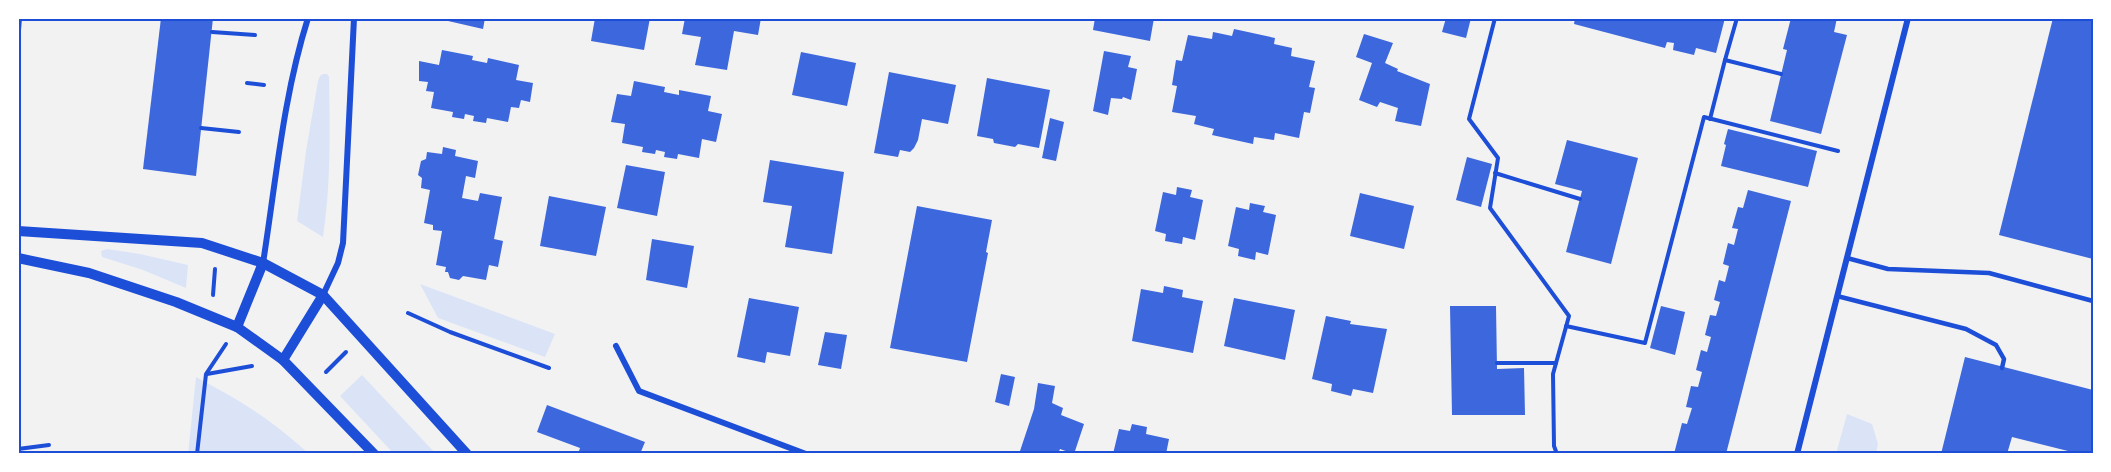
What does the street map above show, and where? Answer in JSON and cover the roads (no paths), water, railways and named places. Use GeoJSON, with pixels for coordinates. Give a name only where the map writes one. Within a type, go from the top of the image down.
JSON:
{"type":"FeatureCollection","features":[{"type":"Feature","properties":{"kind":"street"},"geometry":{"type":"LineString","coordinates":[[237,327],[263,263],[281,139],[298,50],[308,18]]}},
{"type":"Feature","properties":{"kind":"street"},"geometry":{"type":"LineString","coordinates":[[283,360],[323,296],[338,263],[343,243],[354,18]]}},
{"type":"Feature","properties":{"kind":"street"},"geometry":{"type":"LineString","coordinates":[[1797,454],[1908,18]]}},
{"type":"Feature","properties":{"kind":"street"},"geometry":{"type":"LineString","coordinates":[[18,231],[202,243],[263,263],[323,296],[467,454]]}},
{"type":"Feature","properties":{"kind":"street"},"geometry":{"type":"LineString","coordinates":[[18,258],[89,273],[176,302],[237,327],[283,360],[374,454]]}},
{"type":"Feature","properties":{"kind":"street"},"geometry":{"type":"LineString","coordinates":[[616,346],[639,391],[806,454]]}},
{"type":"Feature","properties":{"kind":"lane"},"geometry":{"type":"LineString","coordinates":[[1846,258],[1888,269],[1989,273],[2093,302]]}},
{"type":"Feature","properties":{"kind":"lane"},"geometry":{"type":"LineString","coordinates":[[1837,296],[1966,329],[1996,345],[2004,359],[2002,368]]}}]}
